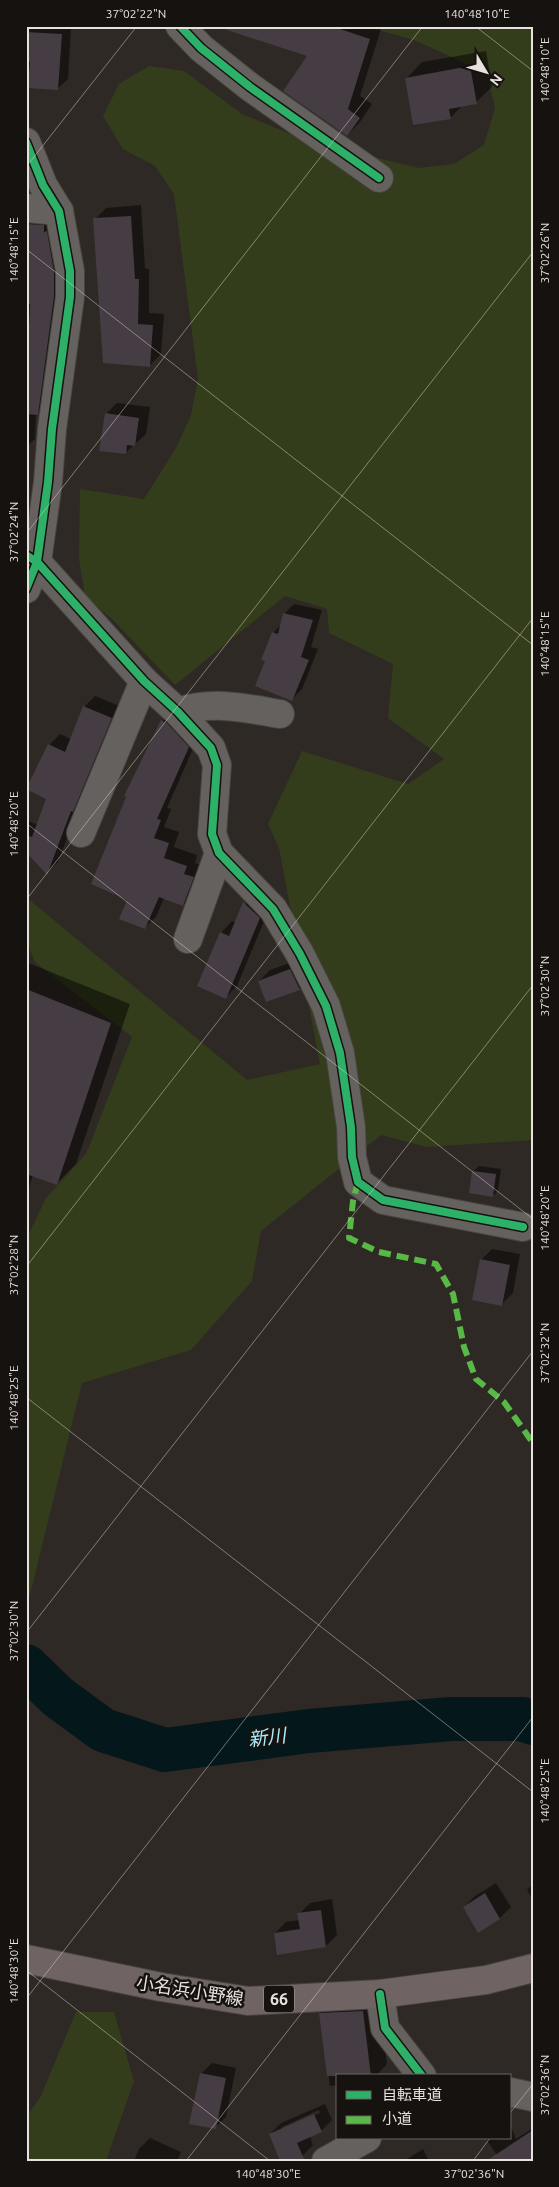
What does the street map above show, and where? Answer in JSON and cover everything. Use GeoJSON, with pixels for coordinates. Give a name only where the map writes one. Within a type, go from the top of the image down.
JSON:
{"type":"FeatureCollection","features":[{"type":"Feature","properties":{"kind":"main road","name":"小名浜小野線"},"geometry":{"type":"LineString","coordinates":[[26,1959],[161,1987],[248,2001],[380,1994],[486,1980],[533,1968]]}},
{"type":"Feature","properties":{"kind":"street"},"geometry":{"type":"LineString","coordinates":[[180,26],[201,48],[250,87],[379,178]]}},
{"type":"Feature","properties":{"kind":"street"},"geometry":{"type":"LineString","coordinates":[[26,142],[43,185],[59,211],[70,271],[70,297],[52,429],[48,482],[26,589]]}},
{"type":"Feature","properties":{"kind":"street"},"geometry":{"type":"LineString","coordinates":[[26,208],[59,211]]}},
{"type":"Feature","properties":{"kind":"street"},"geometry":{"type":"LineString","coordinates":[[31,558],[144,681],[178,712],[211,748],[217,765],[212,834],[218,853],[273,909],[300,954],[326,1006],[340,1053],[351,1127],[352,1157],[358,1182],[383,1200],[524,1227]]}},
{"type":"Feature","properties":{"kind":"street"},"geometry":{"type":"LineString","coordinates":[[80,833],[144,681]]}},
{"type":"Feature","properties":{"kind":"street"},"geometry":{"type":"LineString","coordinates":[[178,712],[194,707],[216,704],[280,714]]}},
{"type":"Feature","properties":{"kind":"street"},"geometry":{"type":"LineString","coordinates":[[188,939],[218,853]]}},
{"type":"Feature","properties":{"kind":"street"},"geometry":{"type":"LineString","coordinates":[[380,1994],[385,2028],[420,2074]]}},
{"type":"Feature","properties":{"kind":"street"},"geometry":{"type":"LineString","coordinates":[[512,2092],[533,2097]]}},
{"type":"Feature","properties":{"kind":"street"},"geometry":{"type":"LineString","coordinates":[[326,2161],[364,2140]]}},
{"type":"Feature","properties":{"kind":"green space"},"geometry":{"type":"Polygon","coordinates":[[[364,26],[533,26],[533,1140],[427,1147],[381,1135],[261,1231],[252,1281],[191,1350],[82,1383],[26,1611],[26,1240],[46,1198],[86,1154],[132,1037],[35,962],[26,941],[26,897],[247,1080],[320,1064],[279,848],[268,824],[302,751],[408,784],[444,759],[388,718],[393,664],[329,633],[327,609],[285,596],[175,685],[113,620],[85,596],[79,558],[80,489],[144,499],[176,448],[191,415],[198,379],[174,194],[155,166],[123,149],[103,116],[119,84],[149,66],[184,71],[242,114],[308,141],[419,168],[454,164],[484,145],[495,108],[487,73],[414,40],[364,26]]]}},
{"type":"Feature","properties":{"kind":"green space"},"geometry":{"type":"Polygon","coordinates":[[[76,2012],[114,2012],[134,2081],[106,2161],[26,2161],[26,2112],[29,2113],[40,2098],[76,2012]]]}},
{"type":"Feature","properties":{"kind":"building"},"geometry":{"type":"Polygon","coordinates":[[[228,26],[331,26],[370,39],[348,109],[360,118],[347,136],[283,91],[307,56],[227,30],[228,26]]]}},
{"type":"Feature","properties":{"kind":"building"},"geometry":{"type":"Polygon","coordinates":[[[26,32],[62,34],[58,90],[28,88],[30,62],[26,61],[26,32]]]}},
{"type":"Feature","properties":{"kind":"building"},"geometry":{"type":"Polygon","coordinates":[[[470,66],[477,104],[449,109],[451,119],[413,125],[405,78],[470,66]]]}},
{"type":"Feature","properties":{"kind":"building"},"geometry":{"type":"Polygon","coordinates":[[[131,216],[135,279],[139,279],[138,324],[153,325],[150,367],[103,363],[93,218],[131,216]]]}},
{"type":"Feature","properties":{"kind":"building"},"geometry":{"type":"Polygon","coordinates":[[[26,224],[44,225],[44,232],[47,231],[54,272],[54,296],[38,415],[26,414],[26,351],[28,351],[30,304],[26,303],[26,224]]]}},
{"type":"Feature","properties":{"kind":"building"},"geometry":{"type":"Polygon","coordinates":[[[105,413],[139,418],[135,446],[127,445],[126,454],[99,451],[105,413]]]}},
{"type":"Feature","properties":{"kind":"building"},"geometry":{"type":"Polygon","coordinates":[[[283,613],[313,620],[301,657],[309,660],[292,701],[255,686],[265,661],[261,660],[272,632],[278,634],[283,613]]]}},
{"type":"Feature","properties":{"kind":"building"},"geometry":{"type":"Polygon","coordinates":[[[83,706],[112,718],[73,812],[71,811],[47,875],[26,852],[26,835],[32,837],[46,799],[26,789],[48,744],[65,752],[83,706]]]}},
{"type":"Feature","properties":{"kind":"building"},"geometry":{"type":"Polygon","coordinates":[[[161,720],[167,723],[189,747],[157,819],[161,820],[154,838],[169,843],[164,858],[187,866],[184,874],[194,877],[183,906],[159,897],[145,929],[119,919],[127,900],[91,884],[126,797],[124,796],[161,720]]]}},
{"type":"Feature","properties":{"kind":"building"},"geometry":{"type":"Polygon","coordinates":[[[243,902],[260,918],[226,999],[197,986],[220,932],[229,936],[243,902]]]}},
{"type":"Feature","properties":{"kind":"building"},"geometry":{"type":"Polygon","coordinates":[[[290,969],[300,990],[266,1002],[258,981],[290,969]]]}},
{"type":"Feature","properties":{"kind":"building"},"geometry":{"type":"Polygon","coordinates":[[[26,989],[111,1023],[57,1185],[26,1174],[26,989]]]}},
{"type":"Feature","properties":{"kind":"building"},"geometry":{"type":"Polygon","coordinates":[[[472,1171],[496,1174],[493,1197],[469,1193],[472,1171]]]}},
{"type":"Feature","properties":{"kind":"building"},"geometry":{"type":"Polygon","coordinates":[[[480,1259],[510,1265],[502,1306],[472,1300],[480,1259]]]}},
{"type":"Feature","properties":{"kind":"building"},"geometry":{"type":"Polygon","coordinates":[[[485,1893],[500,1919],[478,1933],[463,1907],[485,1893]]]}},
{"type":"Feature","properties":{"kind":"building"},"geometry":{"type":"Polygon","coordinates":[[[321,1910],[326,1947],[277,1955],[274,1933],[300,1929],[297,1913],[321,1910]]]}},
{"type":"Feature","properties":{"kind":"building"},"geometry":{"type":"Polygon","coordinates":[[[363,2011],[371,2074],[336,2074],[336,2076],[327,2076],[319,2013],[363,2011]]]}},
{"type":"Feature","properties":{"kind":"building"},"geometry":{"type":"Polygon","coordinates":[[[200,2073],[226,2078],[216,2129],[189,2124],[200,2073]]]}},
{"type":"Feature","properties":{"kind":"building"},"geometry":{"type":"Polygon","coordinates":[[[314,2114],[322,2132],[297,2143],[305,2161],[280,2161],[269,2134],[314,2114]]]}},
{"type":"Feature","properties":{"kind":"building"},"geometry":{"type":"Polygon","coordinates":[[[533,2130],[533,2161],[486,2161],[533,2130]]]}},
{"type":"Feature","properties":{"kind":"waterway","name":"新川"},"geometry":{"type":"LineString","coordinates":[[26,1666],[58,1697],[103,1730],[165,1750],[309,1731],[451,1719],[522,1719],[533,1723]]}},
{"type":"Feature","properties":{"kind":"marked path"},"geometry":{"type":"LineString","coordinates":[[358,1182],[353,1201],[349,1238],[379,1252],[436,1264],[453,1294],[464,1347],[476,1379],[504,1402],[533,1443]]}},
{"type":"Feature","properties":{"kind":"cycle path"},"geometry":{"type":"LineString","coordinates":[[180,26],[201,48],[250,87],[379,178]]}},
{"type":"Feature","properties":{"kind":"cycle path"},"geometry":{"type":"LineString","coordinates":[[26,142],[43,185],[59,211],[70,271],[70,297],[52,429],[48,482],[37,562],[26,589]]}},
{"type":"Feature","properties":{"kind":"cycle path"},"geometry":{"type":"LineString","coordinates":[[26,555],[37,562],[144,681],[178,712],[211,748],[217,765],[212,834],[219,853],[273,909],[300,954],[326,1006],[340,1053],[351,1127],[352,1157],[358,1182],[383,1200],[523,1227]]}},
{"type":"Feature","properties":{"kind":"cycle path"},"geometry":{"type":"LineString","coordinates":[[380,1994],[385,2028],[420,2074]]}}]}
